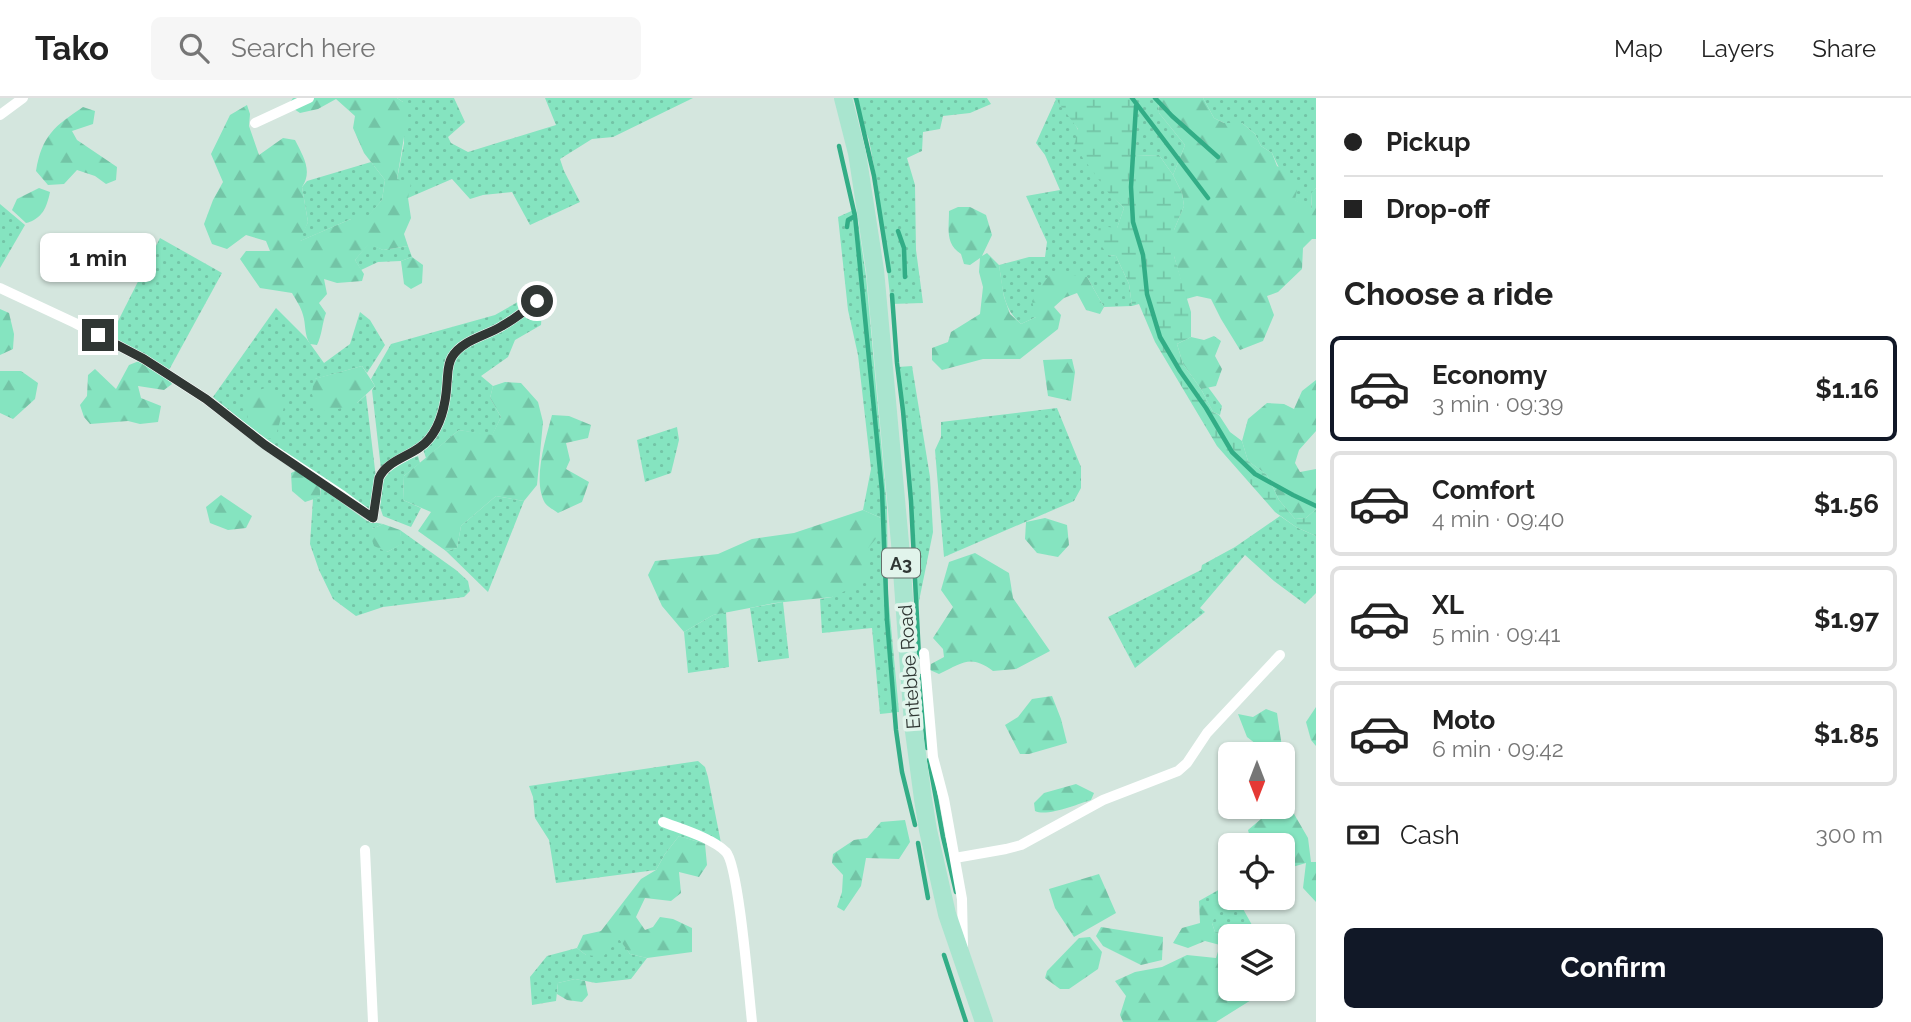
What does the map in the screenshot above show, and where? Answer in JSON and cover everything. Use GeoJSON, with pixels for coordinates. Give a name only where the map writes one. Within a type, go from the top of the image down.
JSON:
{"type":"FeatureCollection","features":[{"type":"Feature","properties":{"kind":"main road","name":"Entebbe Road"},"geometry":{"type":"LineString","coordinates":[[843,98],[857,153],[875,270],[912,724],[928,830],[943,896],[984,1022]]}},
{"type":"Feature","properties":{"kind":"street"},"geometry":{"type":"LineString","coordinates":[[0,115],[23,98]]}},
{"type":"Feature","properties":{"kind":"street"},"geometry":{"type":"LineString","coordinates":[[255,123],[309,98]]}},
{"type":"Feature","properties":{"kind":"street"},"geometry":{"type":"LineString","coordinates":[[0,288],[144,359],[206,399],[265,445],[373,518],[381,473],[420,449],[437,429],[449,366],[458,349],[519,316],[537,301]]}},
{"type":"Feature","properties":{"kind":"street"},"geometry":{"type":"LineString","coordinates":[[924,653],[933,757],[955,858],[962,911],[963,964]]}},
{"type":"Feature","properties":{"kind":"street"},"geometry":{"type":"LineString","coordinates":[[955,858],[1021,845],[1103,800],[1178,771],[1187,763],[1221,716],[1280,655]]}},
{"type":"Feature","properties":{"kind":"street"},"geometry":{"type":"LineString","coordinates":[[663,822],[698,836],[728,854],[736,887],[752,1022]]}},
{"type":"Feature","properties":{"kind":"street"},"geometry":{"type":"LineString","coordinates":[[365,850],[373,1022]]}},
{"type":"Feature","properties":{"kind":"green space"},"geometry":{"type":"Polygon","coordinates":[[[293,98],[397,98],[403,102],[408,113],[397,179],[411,183],[408,198],[411,218],[404,234],[408,246],[383,250],[369,244],[355,260],[364,274],[362,281],[337,283],[324,279],[327,294],[319,303],[326,313],[317,345],[308,341],[302,312],[292,293],[260,288],[240,259],[246,251],[270,251],[266,241],[246,235],[227,249],[212,244],[204,224],[223,182],[211,154],[230,115],[247,105],[250,114],[249,126],[259,155],[283,138],[295,140],[304,158],[307,175],[302,187],[308,222],[300,241],[351,219],[366,218],[382,200],[385,180],[364,153],[353,128],[355,116],[336,99],[318,109],[300,113],[288,105],[293,98]]]}},
{"type":"Feature","properties":{"kind":"green space"},"geometry":{"type":"Polygon","coordinates":[[[397,98],[454,98],[465,122],[448,137],[451,143],[468,152],[556,125],[545,98],[693,98],[613,137],[592,139],[560,159],[580,202],[530,225],[512,192],[470,199],[452,179],[408,198],[397,179],[404,143],[403,102],[397,98]]]}},
{"type":"Feature","properties":{"kind":"green space"},"geometry":{"type":"Polygon","coordinates":[[[853,98],[987,98],[991,104],[970,113],[943,116],[940,129],[923,132],[922,151],[907,158],[915,185],[916,250],[923,303],[891,304],[878,187],[869,140],[853,98]]]}},
{"type":"Feature","properties":{"kind":"green space"},"geometry":{"type":"Polygon","coordinates":[[[1055,98],[1132,98],[1136,117],[1136,156],[1159,155],[1182,193],[1184,206],[1174,230],[1174,256],[1191,312],[1191,337],[1177,344],[1183,364],[1213,412],[1219,415],[1230,432],[1242,441],[1248,461],[1267,475],[1279,500],[1295,519],[1306,518],[1316,509],[1316,536],[1296,527],[1275,512],[1217,446],[1155,342],[1139,304],[1132,306],[1129,284],[1116,256],[1108,255],[1097,240],[1099,226],[1117,228],[1124,208],[1110,195],[1074,146],[1078,129],[1055,98]]]}},
{"type":"Feature","properties":{"kind":"green space"},"geometry":{"type":"Polygon","coordinates":[[[1132,98],[1158,98],[1159,113],[1185,145],[1173,175],[1159,155],[1136,156],[1136,106],[1132,98]]]}},
{"type":"Feature","properties":{"kind":"green space"},"geometry":{"type":"Polygon","coordinates":[[[1158,98],[1203,98],[1214,118],[1224,123],[1242,123],[1255,134],[1261,146],[1272,153],[1277,166],[1291,174],[1297,190],[1295,200],[1312,209],[1311,193],[1316,188],[1316,239],[1312,239],[1303,248],[1302,269],[1278,292],[1267,296],[1274,315],[1263,341],[1240,350],[1211,299],[1197,296],[1186,299],[1174,256],[1174,230],[1184,206],[1182,193],[1173,175],[1185,145],[1159,113],[1158,98]]]}},
{"type":"Feature","properties":{"kind":"green space"},"geometry":{"type":"Polygon","coordinates":[[[1203,98],[1316,98],[1316,188],[1311,194],[1312,210],[1294,200],[1272,153],[1261,146],[1255,134],[1242,123],[1224,123],[1214,118],[1203,98]]]}},
{"type":"Feature","properties":{"kind":"green space"},"geometry":{"type":"Polygon","coordinates":[[[1056,99],[1077,128],[1101,181],[1124,208],[1108,255],[1116,256],[1129,284],[1132,306],[1104,307],[1087,277],[1036,317],[1021,324],[1007,304],[999,265],[1029,257],[1045,257],[1047,242],[1026,196],[1060,190],[1045,155],[1036,143],[1056,99]]]}},
{"type":"Feature","properties":{"kind":"green space"},"geometry":{"type":"Polygon","coordinates":[[[83,107],[95,111],[93,124],[72,131],[77,140],[117,167],[116,180],[106,184],[95,176],[77,170],[64,184],[48,185],[36,171],[42,148],[57,126],[83,107]]]}},
{"type":"Feature","properties":{"kind":"green space"},"geometry":{"type":"Polygon","coordinates":[[[371,162],[385,180],[382,200],[366,219],[351,219],[298,242],[308,222],[302,187],[307,181],[371,162]]]}},
{"type":"Feature","properties":{"kind":"green space"},"geometry":{"type":"Polygon","coordinates":[[[39,188],[50,192],[47,203],[40,215],[26,223],[12,210],[17,199],[39,188]]]}},
{"type":"Feature","properties":{"kind":"green space"},"geometry":{"type":"Polygon","coordinates":[[[0,204],[25,225],[0,268],[0,204]]]}},
{"type":"Feature","properties":{"kind":"green space"},"geometry":{"type":"Polygon","coordinates":[[[958,207],[970,207],[986,215],[992,235],[982,256],[987,253],[999,265],[1004,297],[1010,314],[1021,324],[1036,317],[1032,301],[1052,272],[1087,277],[1104,307],[1100,314],[1086,310],[1077,293],[1064,298],[1054,307],[1061,315],[1058,329],[1020,359],[983,359],[942,370],[932,360],[932,348],[948,342],[951,332],[980,314],[983,287],[979,272],[980,258],[970,265],[964,264],[961,254],[950,241],[949,211],[958,207]]]}},
{"type":"Feature","properties":{"kind":"green space"},"geometry":{"type":"Polygon","coordinates":[[[856,209],[866,276],[887,508],[888,594],[899,712],[880,714],[872,628],[822,633],[820,599],[832,597],[868,547],[881,518],[863,510],[871,469],[858,355],[848,310],[838,217],[856,209]]]}},
{"type":"Feature","properties":{"kind":"green space"},"geometry":{"type":"Polygon","coordinates":[[[160,238],[222,273],[169,370],[110,337],[160,238]]]}},
{"type":"Feature","properties":{"kind":"green space"},"geometry":{"type":"Polygon","coordinates":[[[369,243],[383,250],[408,246],[412,257],[401,261],[378,262],[361,270],[355,260],[369,243]]]}},
{"type":"Feature","properties":{"kind":"green space"},"geometry":{"type":"Polygon","coordinates":[[[412,257],[423,265],[422,283],[411,289],[404,284],[401,261],[412,257]]]}},
{"type":"Feature","properties":{"kind":"green space"},"geometry":{"type":"Polygon","coordinates":[[[543,295],[541,325],[515,340],[508,357],[481,376],[493,386],[490,398],[501,417],[492,436],[459,430],[426,458],[423,449],[432,428],[418,446],[381,469],[372,390],[375,386],[371,379],[391,344],[495,315],[523,299],[543,295]]]}},
{"type":"Feature","properties":{"kind":"green space"},"geometry":{"type":"Polygon","coordinates":[[[276,308],[306,338],[324,363],[350,344],[360,312],[370,320],[385,345],[367,373],[362,366],[315,379],[357,403],[366,395],[376,478],[371,513],[263,438],[213,397],[276,308]]]}},
{"type":"Feature","properties":{"kind":"green space"},"geometry":{"type":"Polygon","coordinates":[[[0,309],[9,313],[14,334],[13,349],[0,355],[0,309]]]}},
{"type":"Feature","properties":{"kind":"green space"},"geometry":{"type":"Polygon","coordinates":[[[1214,336],[1221,341],[1215,356],[1222,369],[1216,386],[1201,389],[1183,364],[1177,344],[1191,337],[1204,340],[1214,336]]]}},
{"type":"Feature","properties":{"kind":"green space"},"geometry":{"type":"Polygon","coordinates":[[[149,357],[161,363],[172,384],[164,390],[138,386],[141,398],[161,406],[158,422],[90,424],[80,405],[87,396],[88,375],[95,369],[116,389],[129,365],[149,357]]]}},
{"type":"Feature","properties":{"kind":"green space"},"geometry":{"type":"Polygon","coordinates":[[[1072,359],[1075,372],[1071,401],[1048,396],[1043,360],[1072,359]]]}},
{"type":"Feature","properties":{"kind":"green space"},"geometry":{"type":"Polygon","coordinates":[[[362,366],[375,386],[357,403],[329,412],[316,409],[312,394],[314,379],[362,366]]]}},
{"type":"Feature","properties":{"kind":"green space"},"geometry":{"type":"Polygon","coordinates":[[[912,366],[930,477],[933,532],[918,606],[898,367],[912,366]]]}},
{"type":"Feature","properties":{"kind":"green space"},"geometry":{"type":"Polygon","coordinates":[[[0,371],[21,371],[38,383],[35,399],[13,419],[0,413],[0,371]]]}},
{"type":"Feature","properties":{"kind":"green space"},"geometry":{"type":"Polygon","coordinates":[[[1316,380],[1316,431],[1299,450],[1295,463],[1300,472],[1316,469],[1316,509],[1306,518],[1295,519],[1279,500],[1267,475],[1248,461],[1242,441],[1248,419],[1267,403],[1284,404],[1294,409],[1302,391],[1316,380]]]}},
{"type":"Feature","properties":{"kind":"green space"},"geometry":{"type":"Polygon","coordinates":[[[505,382],[521,383],[538,402],[543,422],[537,485],[524,501],[496,496],[461,526],[457,548],[446,551],[418,531],[431,512],[403,500],[404,476],[459,430],[492,435],[501,417],[490,398],[493,386],[505,382]]]}},
{"type":"Feature","properties":{"kind":"green space"},"geometry":{"type":"Polygon","coordinates":[[[1208,387],[1222,406],[1220,415],[1213,412],[1201,389],[1208,387]]]}},
{"type":"Feature","properties":{"kind":"green space"},"geometry":{"type":"Polygon","coordinates":[[[265,388],[284,407],[275,439],[263,438],[249,426],[244,395],[265,388]]]}},
{"type":"Feature","properties":{"kind":"green space"},"geometry":{"type":"Polygon","coordinates":[[[1057,408],[1081,467],[1081,488],[1074,501],[944,557],[935,450],[941,437],[941,422],[1057,408]]]}},
{"type":"Feature","properties":{"kind":"green space"},"geometry":{"type":"Polygon","coordinates":[[[552,415],[569,416],[591,425],[588,438],[566,443],[570,460],[566,469],[589,482],[582,502],[558,513],[545,503],[540,483],[541,459],[552,415]]]}},
{"type":"Feature","properties":{"kind":"green space"},"geometry":{"type":"Polygon","coordinates":[[[677,427],[679,440],[671,473],[645,482],[637,440],[677,427]]]}},
{"type":"Feature","properties":{"kind":"green space"},"geometry":{"type":"Polygon","coordinates":[[[418,456],[420,463],[404,476],[403,500],[421,508],[411,527],[383,516],[380,507],[384,476],[400,463],[418,456]]]}},
{"type":"Feature","properties":{"kind":"green space"},"geometry":{"type":"Polygon","coordinates":[[[306,466],[321,476],[320,497],[305,502],[292,491],[291,473],[306,466]]]}},
{"type":"Feature","properties":{"kind":"green space"},"geometry":{"type":"Polygon","coordinates":[[[321,488],[367,521],[383,524],[372,529],[387,552],[401,544],[400,530],[456,570],[468,581],[470,591],[464,597],[383,607],[356,616],[333,599],[310,544],[313,499],[320,497],[321,488]]]}},
{"type":"Feature","properties":{"kind":"green space"},"geometry":{"type":"Polygon","coordinates":[[[221,495],[252,516],[246,528],[228,530],[210,523],[206,507],[221,495]]]}},
{"type":"Feature","properties":{"kind":"green space"},"geometry":{"type":"Polygon","coordinates":[[[496,496],[524,501],[488,592],[446,551],[457,548],[461,526],[496,496]]]}},
{"type":"Feature","properties":{"kind":"green space"},"geometry":{"type":"Polygon","coordinates":[[[863,510],[881,518],[884,529],[869,547],[869,580],[832,597],[775,603],[713,615],[684,632],[662,606],[648,575],[655,561],[718,554],[752,539],[794,533],[863,510]]]}},
{"type":"Feature","properties":{"kind":"green space"},"geometry":{"type":"Polygon","coordinates":[[[1280,516],[1316,536],[1316,593],[1305,604],[1245,555],[1200,608],[1205,612],[1135,668],[1108,617],[1201,570],[1202,565],[1235,547],[1280,516]]]}},
{"type":"Feature","properties":{"kind":"green space"},"geometry":{"type":"Polygon","coordinates":[[[1045,518],[1067,525],[1069,545],[1058,557],[1037,553],[1025,539],[1026,522],[1045,518]]]}},
{"type":"Feature","properties":{"kind":"green space"},"geometry":{"type":"Polygon","coordinates":[[[383,524],[400,530],[402,544],[387,552],[374,546],[372,540],[372,529],[383,524]]]}},
{"type":"Feature","properties":{"kind":"green space"},"geometry":{"type":"Polygon","coordinates":[[[975,553],[1009,573],[1013,598],[1050,651],[1016,669],[993,671],[978,663],[966,662],[939,674],[930,670],[931,664],[944,657],[943,649],[933,638],[953,607],[941,590],[949,562],[975,553]]]}},
{"type":"Feature","properties":{"kind":"green space"},"geometry":{"type":"Polygon","coordinates":[[[783,602],[789,658],[758,662],[750,608],[783,602]]]}},
{"type":"Feature","properties":{"kind":"green space"},"geometry":{"type":"Polygon","coordinates":[[[726,612],[729,667],[688,673],[684,632],[713,615],[726,612]]]}},
{"type":"Feature","properties":{"kind":"green space"},"geometry":{"type":"Polygon","coordinates":[[[1052,696],[1067,743],[1020,754],[1005,725],[1018,717],[1032,699],[1052,696]]]}},
{"type":"Feature","properties":{"kind":"green space"},"geometry":{"type":"Polygon","coordinates":[[[1316,707],[1316,746],[1311,740],[1306,722],[1316,707]]]}},
{"type":"Feature","properties":{"kind":"green space"},"geometry":{"type":"Polygon","coordinates":[[[1266,709],[1277,713],[1281,742],[1253,742],[1247,737],[1238,714],[1253,717],[1266,709]]]}},
{"type":"Feature","properties":{"kind":"green space"},"geometry":{"type":"Polygon","coordinates":[[[698,761],[705,767],[708,777],[721,843],[705,844],[679,836],[656,870],[556,883],[549,840],[535,818],[529,786],[698,761]]]}},
{"type":"Feature","properties":{"kind":"green space"},"geometry":{"type":"Polygon","coordinates":[[[1076,784],[1094,793],[1091,800],[1055,811],[1035,811],[1034,803],[1044,793],[1076,784]]]}},
{"type":"Feature","properties":{"kind":"green space"},"geometry":{"type":"Polygon","coordinates":[[[1295,816],[1308,838],[1311,862],[1316,862],[1316,902],[1303,888],[1306,863],[1295,866],[1295,833],[1249,833],[1248,830],[1261,819],[1295,819],[1295,816]]]}},
{"type":"Feature","properties":{"kind":"green space"},"geometry":{"type":"Polygon","coordinates":[[[905,820],[910,842],[899,859],[866,858],[861,886],[844,911],[837,907],[842,892],[843,875],[832,863],[833,854],[854,840],[867,838],[881,822],[905,820]]]}},
{"type":"Feature","properties":{"kind":"green space"},"geometry":{"type":"Polygon","coordinates":[[[679,836],[705,844],[707,865],[699,877],[679,872],[681,893],[671,901],[645,898],[636,917],[645,930],[653,927],[660,917],[673,919],[692,928],[692,952],[647,958],[630,954],[619,939],[603,957],[586,955],[577,948],[583,935],[601,931],[641,879],[656,870],[679,836]]]}},
{"type":"Feature","properties":{"kind":"green space"},"geometry":{"type":"Polygon","coordinates":[[[1099,874],[1116,913],[1074,937],[1055,908],[1049,889],[1099,874]]]}},
{"type":"Feature","properties":{"kind":"green space"},"geometry":{"type":"Polygon","coordinates":[[[1218,890],[1218,910],[1244,910],[1251,924],[1218,924],[1218,932],[1215,932],[1211,901],[1199,901],[1218,890]]]}},
{"type":"Feature","properties":{"kind":"green space"},"geometry":{"type":"Polygon","coordinates":[[[1199,901],[1211,901],[1219,910],[1212,923],[1215,932],[1218,932],[1218,944],[1205,941],[1188,948],[1173,943],[1182,928],[1200,923],[1199,901]]]}},
{"type":"Feature","properties":{"kind":"green space"},"geometry":{"type":"Polygon","coordinates":[[[1101,927],[1163,937],[1162,960],[1141,965],[1103,946],[1096,936],[1101,927]]]}},
{"type":"Feature","properties":{"kind":"green space"},"geometry":{"type":"Polygon","coordinates":[[[1090,937],[1102,952],[1098,969],[1069,989],[1060,989],[1045,978],[1047,971],[1079,938],[1090,937]]]}},
{"type":"Feature","properties":{"kind":"green space"},"geometry":{"type":"Polygon","coordinates":[[[619,938],[630,954],[647,958],[631,979],[596,983],[575,979],[558,983],[556,1001],[532,1005],[530,977],[547,956],[577,948],[586,955],[619,938]]]}},
{"type":"Feature","properties":{"kind":"green space"},"geometry":{"type":"Polygon","coordinates":[[[1218,952],[1218,1001],[1250,1001],[1216,1022],[1123,1022],[1120,1015],[1126,996],[1115,981],[1135,972],[1162,967],[1187,955],[1216,958],[1218,952]]]}},
{"type":"Feature","properties":{"kind":"green space"},"geometry":{"type":"Polygon","coordinates":[[[575,979],[585,981],[588,995],[582,1002],[567,1000],[557,994],[558,983],[575,979]]]}},
{"type":"Feature","properties":{"kind":"waterway"},"geometry":{"type":"LineString","coordinates":[[856,98],[874,176],[889,271]]}},
{"type":"Feature","properties":{"kind":"waterway"},"geometry":{"type":"LineString","coordinates":[[1132,98],[1208,198]]}},
{"type":"Feature","properties":{"kind":"waterway"},"geometry":{"type":"LineString","coordinates":[[1155,98],[1218,157]]}},
{"type":"Feature","properties":{"kind":"waterway"},"geometry":{"type":"LineString","coordinates":[[1136,106],[1131,187],[1133,222],[1143,255],[1147,294],[1160,337],[1232,452],[1255,474],[1316,506]]}},
{"type":"Feature","properties":{"kind":"waterway"},"geometry":{"type":"LineString","coordinates":[[839,146],[855,216],[848,220],[847,227]]}},
{"type":"Feature","properties":{"kind":"waterway"},"geometry":{"type":"LineString","coordinates":[[855,216],[882,491],[887,620],[896,730],[902,772],[915,825]]}},
{"type":"Feature","properties":{"kind":"waterway"},"geometry":{"type":"LineString","coordinates":[[898,231],[904,248],[905,277]]}},
{"type":"Feature","properties":{"kind":"waterway"},"geometry":{"type":"LineString","coordinates":[[892,295],[911,501],[919,657]]}},
{"type":"Feature","properties":{"kind":"waterway"},"geometry":{"type":"LineString","coordinates":[[921,676],[927,748]]}},
{"type":"Feature","properties":{"kind":"waterway"},"geometry":{"type":"LineString","coordinates":[[929,760],[956,892]]}},
{"type":"Feature","properties":{"kind":"waterway"},"geometry":{"type":"LineString","coordinates":[[918,843],[928,898]]}},
{"type":"Feature","properties":{"kind":"waterway"},"geometry":{"type":"LineString","coordinates":[[944,955],[966,1022]]}},
{"type":"Feature","properties":{"kind":"route"},"geometry":{"type":"LineString","coordinates":[[98,335],[144,359],[206,399],[265,445],[373,518],[381,473],[420,449],[437,429],[449,366],[458,349],[519,316],[537,301]]}}]}
